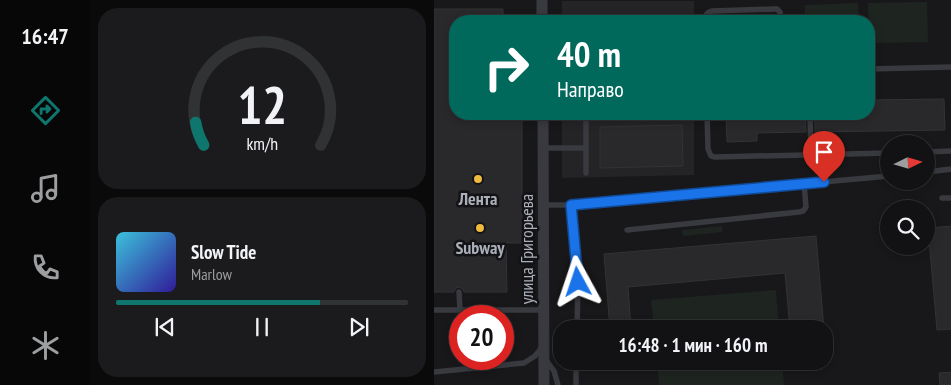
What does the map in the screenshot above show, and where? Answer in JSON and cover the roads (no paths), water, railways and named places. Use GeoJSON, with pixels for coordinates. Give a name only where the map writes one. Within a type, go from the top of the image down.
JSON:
{"type":"FeatureCollection","features":[{"type":"Feature","properties":{"kind":"street"},"geometry":{"type":"LineString","coordinates":[[542,0],[542,15]]}},
{"type":"Feature","properties":{"kind":"street","name":"улица Григорьева"},"geometry":{"type":"LineString","coordinates":[[543,120],[543,384]]}},
{"type":"Feature","properties":{"kind":"lane"},"geometry":{"type":"LineString","coordinates":[[706,15],[712,11],[774,9],[780,12],[780,15]]}},
{"type":"Feature","properties":{"kind":"lane"},"geometry":{"type":"LineString","coordinates":[[875,69],[951,68]]}},
{"type":"Feature","properties":{"kind":"lane"},"geometry":{"type":"LineString","coordinates":[[586,120],[586,173]]}},
{"type":"Feature","properties":{"kind":"lane"},"geometry":{"type":"LineString","coordinates":[[707,120],[708,149],[711,156],[715,157],[880,153]]}},
{"type":"Feature","properties":{"kind":"lane"},"geometry":{"type":"LineString","coordinates":[[810,120],[811,155]]}},
{"type":"Feature","properties":{"kind":"lane"},"geometry":{"type":"LineString","coordinates":[[543,148],[586,148]]}},
{"type":"Feature","properties":{"kind":"lane"},"geometry":{"type":"LineString","coordinates":[[935,152],[951,151]]}},
{"type":"Feature","properties":{"kind":"lane"},"geometry":{"type":"LineString","coordinates":[[935,171],[951,170]]}},
{"type":"Feature","properties":{"kind":"lane"},"geometry":{"type":"LineString","coordinates":[[543,205],[571,205],[880,177]]}},
{"type":"Feature","properties":{"kind":"lane"},"geometry":{"type":"LineString","coordinates":[[627,230],[803,211],[806,207],[804,183]]}},
{"type":"Feature","properties":{"kind":"lane"},"geometry":{"type":"LineString","coordinates":[[942,198],[951,198]]}},
{"type":"Feature","properties":{"kind":"lane"},"geometry":{"type":"LineString","coordinates":[[571,205],[578,282],[577,320]]}},
{"type":"Feature","properties":{"kind":"lane"},"geometry":{"type":"LineString","coordinates":[[460,292],[460,305]]}},
{"type":"Feature","properties":{"kind":"lane"},"geometry":{"type":"LineString","coordinates":[[434,310],[449,310]]}},
{"type":"Feature","properties":{"kind":"lane"},"geometry":{"type":"LineString","coordinates":[[514,310],[544,310]]}},
{"type":"Feature","properties":{"kind":"lane"},"geometry":{"type":"LineString","coordinates":[[434,372],[524,363],[535,356],[544,344]]}},
{"type":"Feature","properties":{"kind":"lane"},"geometry":{"type":"LineString","coordinates":[[544,357],[554,371],[558,385]]}},
{"type":"Feature","properties":{"kind":"lane"},"geometry":{"type":"LineString","coordinates":[[576,370],[576,385]]}},
{"type":"Feature","properties":{"kind":"place","name":"Лента"},"geometry":{"type":"Point","coordinates":[478,179]}},
{"type":"Feature","properties":{"kind":"place","name":"Subway"},"geometry":{"type":"Point","coordinates":[480,228]}}]}
